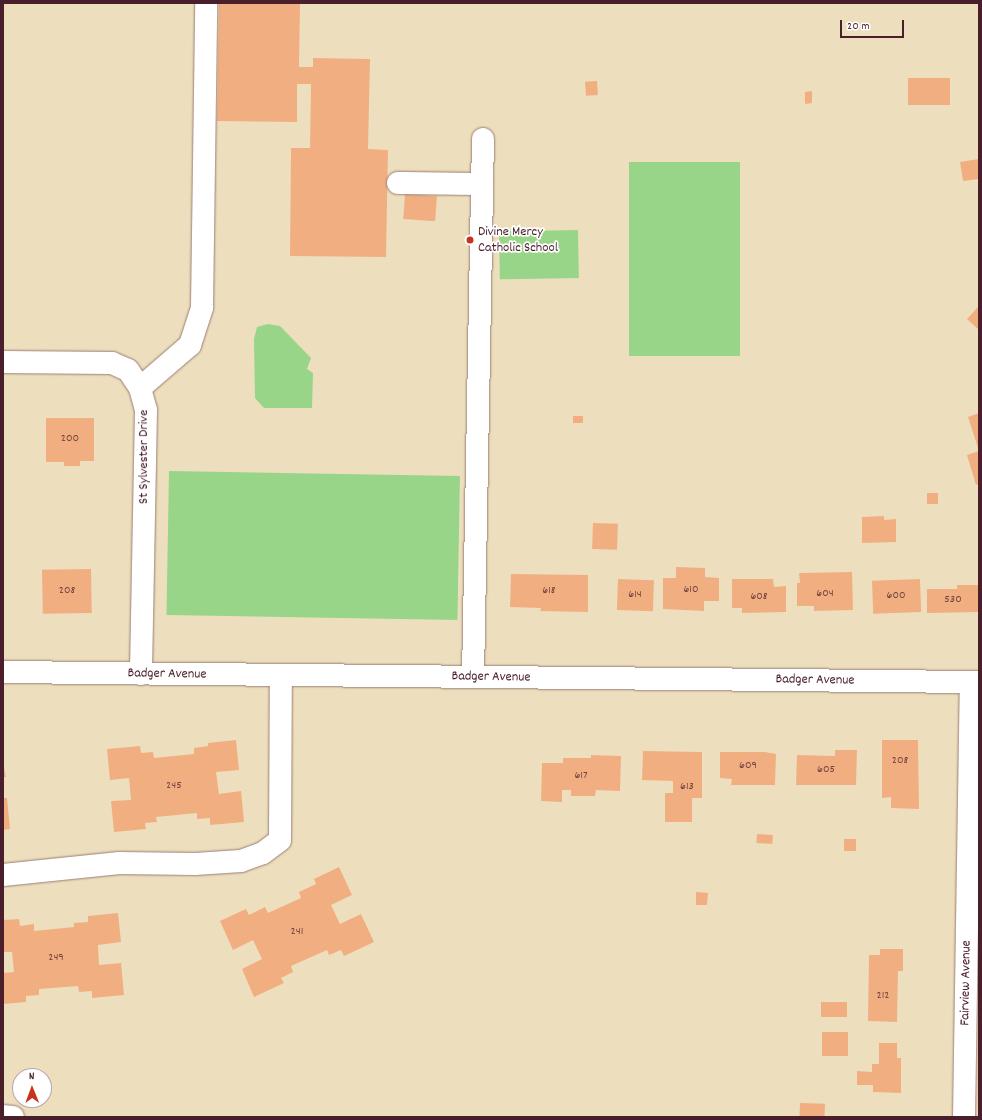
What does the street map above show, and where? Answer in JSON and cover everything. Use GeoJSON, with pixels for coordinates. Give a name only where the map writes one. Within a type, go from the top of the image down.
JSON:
{"type":"FeatureCollection","features":[{"type":"Feature","properties":{"kind":"street"},"geometry":{"type":"LineString","coordinates":[[140,388],[190,345],[202,307],[206,3]]}},
{"type":"Feature","properties":{"kind":"street"},"geometry":{"type":"LineString","coordinates":[[474,677],[483,139]]}},
{"type":"Feature","properties":{"kind":"street"},"geometry":{"type":"LineString","coordinates":[[398,182],[482,184]]}},
{"type":"Feature","properties":{"kind":"street","name":"St Sylvester Drive"},"geometry":{"type":"LineString","coordinates":[[3,362],[112,364],[128,370],[140,388],[146,410],[141,674]]}},
{"type":"Feature","properties":{"kind":"street","name":"Badger Avenue"},"geometry":{"type":"LineString","coordinates":[[3,672],[975,682]]}},
{"type":"Feature","properties":{"kind":"street"},"geometry":{"type":"LineString","coordinates":[[3,875],[119,863],[195,864],[241,861],[263,853],[280,840],[281,676]]}},
{"type":"Feature","properties":{"kind":"street","name":"Fairview Avenue"},"geometry":{"type":"LineString","coordinates":[[964,1117],[975,682]]}},
{"type":"Feature","properties":{"kind":"street"},"geometry":{"type":"LineString","coordinates":[[3,1116],[13,1117]]}},
{"type":"Feature","properties":{"kind":"green space"},"geometry":{"type":"Polygon","coordinates":[[[629,162],[740,162],[740,356],[629,356],[629,162]]]}},
{"type":"Feature","properties":{"kind":"green space"},"geometry":{"type":"Polygon","coordinates":[[[578,230],[579,278],[500,279],[499,231],[578,230]]]}},
{"type":"Feature","properties":{"kind":"green space"},"geometry":{"type":"Polygon","coordinates":[[[268,324],[280,326],[311,358],[307,369],[313,373],[312,408],[264,408],[255,398],[254,339],[257,327],[268,324]]]}},
{"type":"Feature","properties":{"kind":"green space"},"geometry":{"type":"Polygon","coordinates":[[[169,471],[460,476],[457,620],[166,615],[169,471]]]}},
{"type":"Feature","properties":{"kind":"building"},"geometry":{"type":"Polygon","coordinates":[[[219,3],[300,3],[299,67],[313,67],[313,58],[370,59],[368,149],[388,150],[386,257],[290,256],[291,148],[310,148],[311,84],[297,84],[297,122],[217,121],[219,3]]]}},
{"type":"Feature","properties":{"kind":"building"},"geometry":{"type":"Polygon","coordinates":[[[908,78],[950,78],[950,105],[908,105],[908,78]]]}},
{"type":"Feature","properties":{"kind":"building"},"geometry":{"type":"Polygon","coordinates":[[[597,81],[598,95],[586,96],[585,82],[597,81]]]}},
{"type":"Feature","properties":{"kind":"building"},"geometry":{"type":"Polygon","coordinates":[[[812,91],[812,103],[805,104],[805,92],[812,91]]]}},
{"type":"Feature","properties":{"kind":"building"},"geometry":{"type":"Polygon","coordinates":[[[979,159],[979,179],[963,181],[960,162],[979,159]]]}},
{"type":"Feature","properties":{"kind":"building"},"geometry":{"type":"Polygon","coordinates":[[[405,194],[437,196],[435,221],[403,219],[405,194]]]}},
{"type":"Feature","properties":{"kind":"building"},"geometry":{"type":"Polygon","coordinates":[[[979,306],[979,330],[967,319],[979,306]]]}},
{"type":"Feature","properties":{"kind":"building"},"geometry":{"type":"Polygon","coordinates":[[[979,413],[979,451],[968,417],[979,413]]]}},
{"type":"Feature","properties":{"kind":"building"},"geometry":{"type":"Polygon","coordinates":[[[573,416],[583,416],[583,423],[573,423],[573,416]]]}},
{"type":"Feature","properties":{"kind":"building"},"geometry":{"type":"Polygon","coordinates":[[[46,418],[94,418],[94,461],[80,461],[80,466],[64,466],[64,462],[46,462],[46,418]]]}},
{"type":"Feature","properties":{"kind":"building"},"geometry":{"type":"Polygon","coordinates":[[[979,451],[979,484],[976,485],[967,455],[979,451]]]}},
{"type":"Feature","properties":{"kind":"building"},"geometry":{"type":"Polygon","coordinates":[[[927,493],[938,493],[938,504],[927,504],[927,493]]]}},
{"type":"Feature","properties":{"kind":"building"},"geometry":{"type":"Polygon","coordinates":[[[884,516],[884,520],[896,519],[896,542],[862,543],[862,517],[884,516]]]}},
{"type":"Feature","properties":{"kind":"building"},"geometry":{"type":"Polygon","coordinates":[[[593,523],[618,524],[617,550],[592,549],[593,523]]]}},
{"type":"Feature","properties":{"kind":"building"},"geometry":{"type":"Polygon","coordinates":[[[676,567],[705,568],[705,577],[719,578],[719,601],[704,601],[704,611],[663,609],[663,578],[676,578],[676,567]]]}},
{"type":"Feature","properties":{"kind":"building"},"geometry":{"type":"Polygon","coordinates":[[[91,569],[92,613],[43,614],[42,570],[91,569]]]}},
{"type":"Feature","properties":{"kind":"building"},"geometry":{"type":"Polygon","coordinates":[[[852,572],[853,610],[814,611],[814,606],[797,606],[797,583],[800,583],[799,573],[852,572]]]}},
{"type":"Feature","properties":{"kind":"building"},"geometry":{"type":"Polygon","coordinates":[[[511,574],[588,575],[588,612],[540,611],[541,608],[510,607],[511,574]]]}},
{"type":"Feature","properties":{"kind":"building"},"geometry":{"type":"Polygon","coordinates":[[[618,579],[654,580],[653,611],[617,610],[618,579]]]}},
{"type":"Feature","properties":{"kind":"building"},"geometry":{"type":"Polygon","coordinates":[[[732,579],[773,579],[774,587],[786,586],[786,612],[742,613],[742,608],[732,608],[732,579]]]}},
{"type":"Feature","properties":{"kind":"building"},"geometry":{"type":"Polygon","coordinates":[[[920,579],[921,612],[873,614],[872,581],[920,579]]]}},
{"type":"Feature","properties":{"kind":"building"},"geometry":{"type":"Polygon","coordinates":[[[957,585],[979,585],[979,612],[927,613],[927,589],[957,589],[957,585]]]}},
{"type":"Feature","properties":{"kind":"building"},"geometry":{"type":"Polygon","coordinates":[[[236,740],[239,770],[216,772],[219,794],[241,791],[244,822],[210,825],[210,818],[197,819],[197,813],[156,817],[157,822],[145,823],[146,829],[114,832],[111,801],[131,800],[129,778],[110,780],[107,749],[140,746],[141,753],[153,752],[154,758],[194,754],[194,748],[208,746],[208,743],[236,740]]]}},
{"type":"Feature","properties":{"kind":"building"},"geometry":{"type":"Polygon","coordinates":[[[882,740],[918,740],[919,809],[891,808],[891,797],[882,798],[882,740]]]}},
{"type":"Feature","properties":{"kind":"building"},"geometry":{"type":"Polygon","coordinates":[[[835,750],[857,750],[856,785],[796,785],[797,755],[835,756],[835,750]]]}},
{"type":"Feature","properties":{"kind":"building"},"geometry":{"type":"Polygon","coordinates":[[[643,751],[702,752],[702,798],[692,798],[692,822],[665,822],[665,793],[673,793],[673,781],[642,780],[643,751]]]}},
{"type":"Feature","properties":{"kind":"building"},"geometry":{"type":"Polygon","coordinates":[[[720,752],[765,752],[776,754],[775,785],[731,785],[732,779],[720,778],[720,752]]]}},
{"type":"Feature","properties":{"kind":"building"},"geometry":{"type":"Polygon","coordinates":[[[591,755],[621,756],[620,791],[596,790],[595,796],[571,796],[571,790],[562,790],[562,802],[541,801],[542,763],[563,763],[563,758],[591,758],[591,755]]]}},
{"type":"Feature","properties":{"kind":"building"},"geometry":{"type":"Polygon","coordinates":[[[3,763],[6,777],[3,777],[3,763]]]}},
{"type":"Feature","properties":{"kind":"building"},"geometry":{"type":"Polygon","coordinates":[[[3,798],[7,798],[10,829],[3,830],[3,798]]]}},
{"type":"Feature","properties":{"kind":"building"},"geometry":{"type":"Polygon","coordinates":[[[757,834],[773,835],[772,844],[756,843],[757,834]]]}},
{"type":"Feature","properties":{"kind":"building"},"geometry":{"type":"Polygon","coordinates":[[[844,839],[856,839],[856,851],[844,851],[844,839]]]}},
{"type":"Feature","properties":{"kind":"building"},"geometry":{"type":"Polygon","coordinates":[[[339,867],[352,895],[331,905],[340,924],[361,914],[374,942],[344,956],[341,950],[329,955],[327,950],[291,966],[293,972],[281,978],[284,983],[254,997],[242,969],[262,959],[253,940],[233,950],[220,921],[246,909],[249,915],[265,907],[268,913],[301,898],[299,892],[316,884],[314,879],[339,867]]]}},
{"type":"Feature","properties":{"kind":"building"},"geometry":{"type":"Polygon","coordinates":[[[696,892],[708,893],[707,905],[696,905],[696,892]]]}},
{"type":"Feature","properties":{"kind":"building"},"geometry":{"type":"Polygon","coordinates":[[[118,913],[121,942],[98,945],[99,965],[121,963],[124,995],[92,998],[92,991],[79,992],[78,986],[39,989],[39,995],[26,996],[26,1002],[3,1004],[3,973],[14,972],[12,952],[3,952],[3,920],[19,919],[20,926],[34,924],[34,931],[74,927],[74,923],[88,922],[88,916],[118,913]]]}},
{"type":"Feature","properties":{"kind":"building"},"geometry":{"type":"Polygon","coordinates":[[[880,949],[903,949],[903,971],[898,971],[897,1022],[868,1021],[869,955],[880,955],[880,949]]]}},
{"type":"Feature","properties":{"kind":"building"},"geometry":{"type":"Polygon","coordinates":[[[821,1002],[847,1002],[847,1017],[821,1017],[821,1002]]]}},
{"type":"Feature","properties":{"kind":"building"},"geometry":{"type":"Polygon","coordinates":[[[822,1032],[848,1032],[848,1056],[822,1056],[822,1032]]]}},
{"type":"Feature","properties":{"kind":"building"},"geometry":{"type":"Polygon","coordinates":[[[879,1043],[897,1043],[897,1058],[901,1058],[901,1093],[873,1092],[873,1085],[857,1085],[857,1071],[872,1072],[872,1064],[879,1064],[879,1043]]]}},
{"type":"Feature","properties":{"kind":"building"},"geometry":{"type":"Polygon","coordinates":[[[800,1103],[825,1104],[825,1117],[800,1117],[800,1103]]]}},
{"type":"Feature","properties":{"kind":"place","name":"Divine Mercy Catholic School"},"geometry":{"type":"Point","coordinates":[470,240]}}]}
